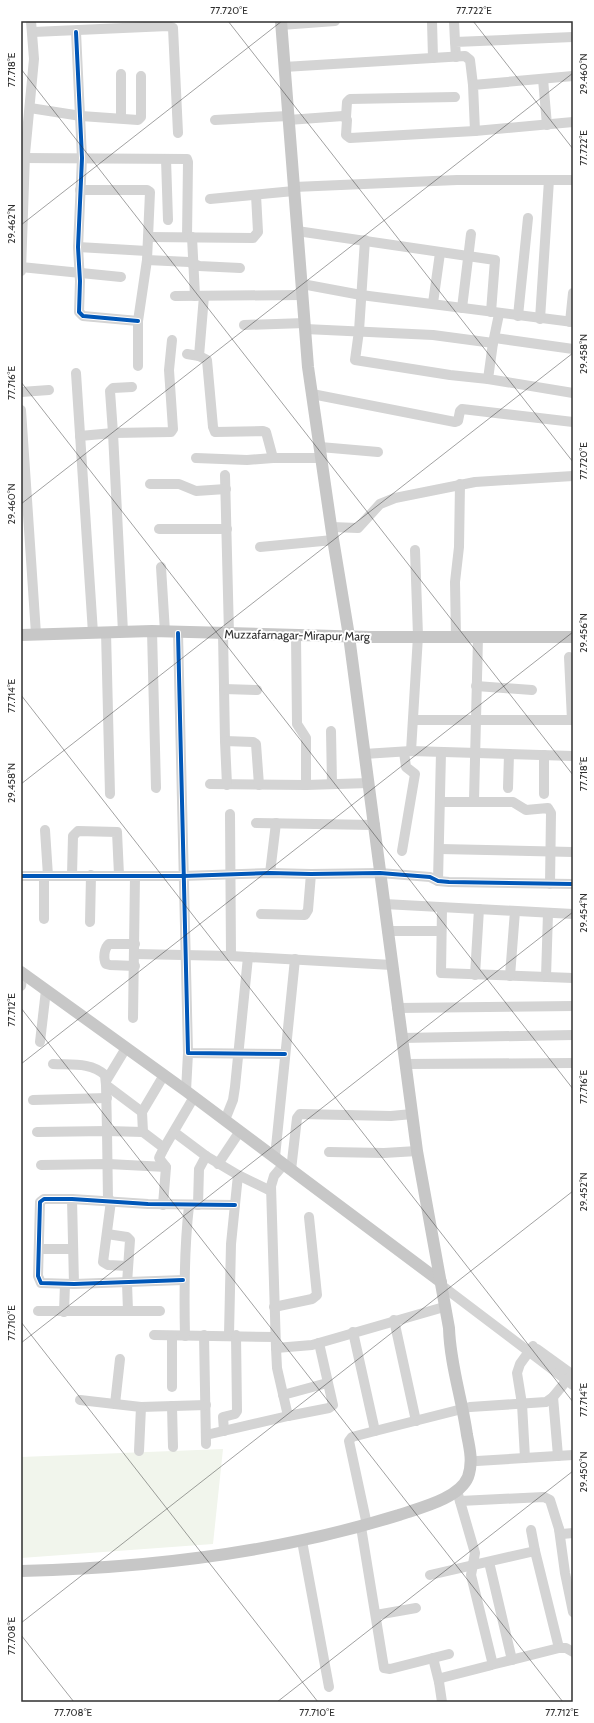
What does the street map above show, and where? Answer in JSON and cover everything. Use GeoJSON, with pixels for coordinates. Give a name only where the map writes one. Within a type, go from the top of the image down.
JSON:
{"type":"FeatureCollection","features":[{"type":"Feature","properties":{"kind":"main road"},"geometry":{"type":"LineString","coordinates":[[281,23],[297,231],[312,394],[331,527],[349,636],[417,1151],[441,1282],[444,1307],[449,1328],[458,1348],[467,1408],[470,1469],[458,1497]]}},
{"type":"Feature","properties":{"kind":"main road","name":"Muzzafarnagar-Mirapur Marg"},"geometry":{"type":"LineString","coordinates":[[21,635],[93,632],[165,632],[296,636],[573,636]]}},
{"type":"Feature","properties":{"kind":"main road"},"geometry":{"type":"LineString","coordinates":[[22,973],[190,1094],[441,1282]]}},
{"type":"Feature","properties":{"kind":"main road"},"geometry":{"type":"LineString","coordinates":[[21,1577],[86,1576],[130,1572],[263,1555],[421,1514],[458,1497],[473,1482],[476,1472],[477,1449],[467,1408]]}},
{"type":"Feature","properties":{"kind":"main road"},"geometry":{"type":"LineString","coordinates":[[21,1571],[124,1566],[303,1544]]}},
{"type":"Feature","properties":{"kind":"street"},"geometry":{"type":"LineString","coordinates":[[21,271],[23,158],[34,72],[33,32],[31,21]]}},
{"type":"Feature","properties":{"kind":"street"},"geometry":{"type":"LineString","coordinates":[[281,23],[334,21]]}},
{"type":"Feature","properties":{"kind":"street"},"geometry":{"type":"LineString","coordinates":[[432,21],[433,58]]}},
{"type":"Feature","properties":{"kind":"street"},"geometry":{"type":"LineString","coordinates":[[454,21],[456,57]]}},
{"type":"Feature","properties":{"kind":"street"},"geometry":{"type":"LineString","coordinates":[[33,32],[76,32],[155,24],[170,26],[174,30],[178,133]]}},
{"type":"Feature","properties":{"kind":"street"},"geometry":{"type":"LineString","coordinates":[[76,32],[82,158],[78,247],[79,312],[82,315],[138,321]]}},
{"type":"Feature","properties":{"kind":"street"},"geometry":{"type":"LineString","coordinates":[[455,42],[573,37]]}},
{"type":"Feature","properties":{"kind":"street"},"geometry":{"type":"LineString","coordinates":[[284,67],[465,56],[469,58],[473,85],[475,131]]}},
{"type":"Feature","properties":{"kind":"street"},"geometry":{"type":"LineString","coordinates":[[121,74],[121,118]]}},
{"type":"Feature","properties":{"kind":"street"},"geometry":{"type":"LineString","coordinates":[[30,108],[81,116],[137,120],[141,117],[141,76]]}},
{"type":"Feature","properties":{"kind":"street"},"geometry":{"type":"LineString","coordinates":[[473,85],[573,76]]}},
{"type":"Feature","properties":{"kind":"street"},"geometry":{"type":"LineString","coordinates":[[543,79],[547,125]]}},
{"type":"Feature","properties":{"kind":"street"},"geometry":{"type":"LineString","coordinates":[[455,98],[350,99],[347,102],[346,134],[350,138],[475,131],[573,122]]}},
{"type":"Feature","properties":{"kind":"street"},"geometry":{"type":"LineString","coordinates":[[215,120],[337,115],[346,117]]}},
{"type":"Feature","properties":{"kind":"street"},"geometry":{"type":"LineString","coordinates":[[23,158],[185,158],[188,162],[190,237],[199,296],[199,356]]}},
{"type":"Feature","properties":{"kind":"street"},"geometry":{"type":"LineString","coordinates":[[166,158],[168,220]]}},
{"type":"Feature","properties":{"kind":"street"},"geometry":{"type":"LineString","coordinates":[[210,199],[256,195],[294,189],[457,180],[573,180]]}},
{"type":"Feature","properties":{"kind":"street"},"geometry":{"type":"LineString","coordinates":[[540,319],[549,180]]}},
{"type":"Feature","properties":{"kind":"street"},"geometry":{"type":"LineString","coordinates":[[80,190],[150,191],[147,255],[138,321],[138,366]]}},
{"type":"Feature","properties":{"kind":"street"},"geometry":{"type":"LineString","coordinates":[[148,237],[255,237],[258,232],[256,195]]}},
{"type":"Feature","properties":{"kind":"street"},"geometry":{"type":"LineString","coordinates":[[518,316],[528,218]]}},
{"type":"Feature","properties":{"kind":"street"},"geometry":{"type":"LineString","coordinates":[[297,231],[365,240],[496,261],[494,340],[488,379]]}},
{"type":"Feature","properties":{"kind":"street"},"geometry":{"type":"LineString","coordinates":[[462,308],[471,234]]}},
{"type":"Feature","properties":{"kind":"street"},"geometry":{"type":"LineString","coordinates":[[365,240],[356,361],[488,379],[573,393]]}},
{"type":"Feature","properties":{"kind":"street"},"geometry":{"type":"LineString","coordinates":[[78,247],[147,255],[200,266],[240,268]]}},
{"type":"Feature","properties":{"kind":"street"},"geometry":{"type":"LineString","coordinates":[[433,303],[440,253]]}},
{"type":"Feature","properties":{"kind":"street"},"geometry":{"type":"LineString","coordinates":[[21,267],[78,274],[121,277]]}},
{"type":"Feature","properties":{"kind":"street"},"geometry":{"type":"LineString","coordinates":[[175,296],[302,290],[433,303],[495,313],[572,322],[573,293]]}},
{"type":"Feature","properties":{"kind":"street"},"geometry":{"type":"LineString","coordinates":[[244,325],[305,326],[494,340],[573,348]]}},
{"type":"Feature","properties":{"kind":"street"},"geometry":{"type":"LineString","coordinates":[[80,436],[113,433],[170,432],[172,430],[169,370],[172,340]]}},
{"type":"Feature","properties":{"kind":"street"},"geometry":{"type":"LineString","coordinates":[[186,354],[205,358],[208,363],[213,430],[216,432],[265,431],[273,458]]}},
{"type":"Feature","properties":{"kind":"street"},"geometry":{"type":"LineString","coordinates":[[76,373],[93,632]]}},
{"type":"Feature","properties":{"kind":"street"},"geometry":{"type":"LineString","coordinates":[[123,632],[110,391],[113,388],[132,387]]}},
{"type":"Feature","properties":{"kind":"street"},"geometry":{"type":"LineString","coordinates":[[21,392],[49,390]]}},
{"type":"Feature","properties":{"kind":"street"},"geometry":{"type":"LineString","coordinates":[[312,394],[455,422],[458,421],[460,411],[462,409],[573,422]]}},
{"type":"Feature","properties":{"kind":"street"},"geometry":{"type":"LineString","coordinates":[[21,410],[36,634]]}},
{"type":"Feature","properties":{"kind":"street"},"geometry":{"type":"LineString","coordinates":[[196,458],[247,460],[321,453],[378,452]]}},
{"type":"Feature","properties":{"kind":"street"},"geometry":{"type":"LineString","coordinates":[[225,475],[227,529],[224,689],[227,785]]}},
{"type":"Feature","properties":{"kind":"street"},"geometry":{"type":"LineString","coordinates":[[331,527],[358,528],[377,507],[386,501],[429,489],[499,479],[573,476]]}},
{"type":"Feature","properties":{"kind":"street"},"geometry":{"type":"LineString","coordinates":[[150,484],[179,484],[196,491],[226,489]]}},
{"type":"Feature","properties":{"kind":"street"},"geometry":{"type":"LineString","coordinates":[[456,637],[455,582],[459,547],[460,484]]}},
{"type":"Feature","properties":{"kind":"street"},"geometry":{"type":"LineString","coordinates":[[159,529],[227,529]]}},
{"type":"Feature","properties":{"kind":"street"},"geometry":{"type":"LineString","coordinates":[[260,547],[333,540]]}},
{"type":"Feature","properties":{"kind":"street"},"geometry":{"type":"LineString","coordinates":[[402,851],[415,774],[406,767],[413,720],[418,636],[415,550]]}},
{"type":"Feature","properties":{"kind":"street"},"geometry":{"type":"LineString","coordinates":[[161,567],[165,632]]}},
{"type":"Feature","properties":{"kind":"street"},"geometry":{"type":"LineString","coordinates":[[106,632],[110,794]]}},
{"type":"Feature","properties":{"kind":"street"},"geometry":{"type":"LineString","coordinates":[[152,632],[156,788]]}},
{"type":"Feature","properties":{"kind":"street"},"geometry":{"type":"LineString","coordinates":[[163,1205],[166,1167],[159,1158],[174,1132],[190,1094],[183,876],[178,633]]}},
{"type":"Feature","properties":{"kind":"street"},"geometry":{"type":"LineString","coordinates":[[296,636],[297,724],[306,738],[306,785]]}},
{"type":"Feature","properties":{"kind":"street"},"geometry":{"type":"LineString","coordinates":[[474,801],[478,637]]}},
{"type":"Feature","properties":{"kind":"street"},"geometry":{"type":"LineString","coordinates":[[413,720],[572,720],[569,657]]}},
{"type":"Feature","properties":{"kind":"street"},"geometry":{"type":"LineString","coordinates":[[476,686],[532,690]]}},
{"type":"Feature","properties":{"kind":"street"},"geometry":{"type":"LineString","coordinates":[[224,689],[257,690]]}},
{"type":"Feature","properties":{"kind":"street"},"geometry":{"type":"LineString","coordinates":[[331,731],[332,784]]}},
{"type":"Feature","properties":{"kind":"street"},"geometry":{"type":"LineString","coordinates":[[225,741],[253,742],[256,744],[258,785]]}},
{"type":"Feature","properties":{"kind":"street"},"geometry":{"type":"LineString","coordinates":[[364,754],[408,751],[573,756]]}},
{"type":"Feature","properties":{"kind":"street"},"geometry":{"type":"LineString","coordinates":[[438,882],[440,849],[441,752]]}},
{"type":"Feature","properties":{"kind":"street"},"geometry":{"type":"LineString","coordinates":[[508,788],[509,754]]}},
{"type":"Feature","properties":{"kind":"street"},"geometry":{"type":"LineString","coordinates":[[544,755],[544,794]]}},
{"type":"Feature","properties":{"kind":"street"},"geometry":{"type":"LineString","coordinates":[[210,784],[369,784]]}},
{"type":"Feature","properties":{"kind":"street"},"geometry":{"type":"LineString","coordinates":[[441,802],[513,802],[526,810],[548,808],[551,813],[550,884]]}},
{"type":"Feature","properties":{"kind":"street"},"geometry":{"type":"LineString","coordinates":[[230,814],[232,874],[231,956]]}},
{"type":"Feature","properties":{"kind":"street"},"geometry":{"type":"LineString","coordinates":[[256,823],[375,825]]}},
{"type":"Feature","properties":{"kind":"street"},"geometry":{"type":"LineString","coordinates":[[270,873],[276,823]]}},
{"type":"Feature","properties":{"kind":"street"},"geometry":{"type":"LineString","coordinates":[[44,919],[46,876],[45,830]]}},
{"type":"Feature","properties":{"kind":"street"},"geometry":{"type":"LineString","coordinates":[[72,875],[73,836],[78,830],[117,832],[119,876]]}},
{"type":"Feature","properties":{"kind":"street"},"geometry":{"type":"LineString","coordinates":[[440,849],[573,852]]}},
{"type":"Feature","properties":{"kind":"street"},"geometry":{"type":"LineString","coordinates":[[21,876],[183,876],[270,873],[380,873],[430,877],[438,882],[573,884]]}},
{"type":"Feature","properties":{"kind":"street"},"geometry":{"type":"LineString","coordinates":[[261,914],[306,915],[308,910],[311,874]]}},
{"type":"Feature","properties":{"kind":"street"},"geometry":{"type":"LineString","coordinates":[[90,922],[91,875]]}},
{"type":"Feature","properties":{"kind":"street"},"geometry":{"type":"LineString","coordinates":[[133,1018],[135,966],[135,876]]}},
{"type":"Feature","properties":{"kind":"street"},"geometry":{"type":"LineString","coordinates":[[384,904],[573,914]]}},
{"type":"Feature","properties":{"kind":"street"},"geometry":{"type":"LineString","coordinates":[[442,908],[441,973],[573,978]]}},
{"type":"Feature","properties":{"kind":"street"},"geometry":{"type":"LineString","coordinates":[[475,975],[479,909]]}},
{"type":"Feature","properties":{"kind":"street"},"geometry":{"type":"LineString","coordinates":[[510,976],[515,911]]}},
{"type":"Feature","properties":{"kind":"street"},"geometry":{"type":"LineString","coordinates":[[546,977],[548,913]]}},
{"type":"Feature","properties":{"kind":"street"},"geometry":{"type":"LineString","coordinates":[[388,931],[441,932]]}},
{"type":"Feature","properties":{"kind":"street"},"geometry":{"type":"LineString","coordinates":[[135,966],[106,964],[106,948],[109,944],[135,949],[186,954],[392,965]]}},
{"type":"Feature","properties":{"kind":"street"},"geometry":{"type":"LineString","coordinates":[[225,1120],[233,1100],[248,957]]}},
{"type":"Feature","properties":{"kind":"street"},"geometry":{"type":"LineString","coordinates":[[283,1164],[285,1054],[295,959]]}},
{"type":"Feature","properties":{"kind":"street"},"geometry":{"type":"LineString","coordinates":[[21,986],[22,973]]}},
{"type":"Feature","properties":{"kind":"street"},"geometry":{"type":"LineString","coordinates":[[40,1042],[46,990]]}},
{"type":"Feature","properties":{"kind":"street"},"geometry":{"type":"LineString","coordinates":[[397,1008],[573,1006]]}},
{"type":"Feature","properties":{"kind":"street"},"geometry":{"type":"LineString","coordinates":[[401,1038],[573,1036]]}},
{"type":"Feature","properties":{"kind":"street"},"geometry":{"type":"LineString","coordinates":[[106,1083],[126,1048]]}},
{"type":"Feature","properties":{"kind":"street"},"geometry":{"type":"LineString","coordinates":[[188,1053],[285,1054]]}},
{"type":"Feature","properties":{"kind":"street"},"geometry":{"type":"LineString","coordinates":[[405,1064],[573,1063]]}},
{"type":"Feature","properties":{"kind":"street"},"geometry":{"type":"LineString","coordinates":[[54,1064],[90,1066],[103,1073],[106,1083],[107,1098],[110,1201],[103,1262],[108,1265],[128,1266]]}},
{"type":"Feature","properties":{"kind":"street"},"geometry":{"type":"LineString","coordinates":[[143,1132],[142,1112],[164,1075]]}},
{"type":"Feature","properties":{"kind":"street"},"geometry":{"type":"LineString","coordinates":[[106,1083],[142,1112]]}},
{"type":"Feature","properties":{"kind":"street"},"geometry":{"type":"LineString","coordinates":[[33,1100],[107,1098]]}},
{"type":"Feature","properties":{"kind":"street"},"geometry":{"type":"LineString","coordinates":[[288,1416],[277,1368],[271,1191],[274,1176],[283,1164],[296,1118],[300,1114],[391,1116],[412,1114]]}},
{"type":"Feature","properties":{"kind":"street"},"geometry":{"type":"LineString","coordinates":[[218,1164],[240,1131]]}},
{"type":"Feature","properties":{"kind":"street"},"geometry":{"type":"LineString","coordinates":[[37,1132],[143,1132],[164,1148]]}},
{"type":"Feature","properties":{"kind":"street"},"geometry":{"type":"LineString","coordinates":[[174,1132],[218,1164],[271,1191]]}},
{"type":"Feature","properties":{"kind":"street"},"geometry":{"type":"LineString","coordinates":[[329,1152],[384,1153],[417,1151]]}},
{"type":"Feature","properties":{"kind":"street"},"geometry":{"type":"LineString","coordinates":[[184,1336],[183,1280],[185,1240],[194,1205],[199,1169],[206,1156]]}},
{"type":"Feature","properties":{"kind":"street"},"geometry":{"type":"LineString","coordinates":[[41,1165],[108,1164],[166,1167]]}},
{"type":"Feature","properties":{"kind":"street"},"geometry":{"type":"LineString","coordinates":[[224,1431],[223,1417],[225,1415],[235,1414],[237,1412],[232,1335],[231,1244],[238,1175]]}},
{"type":"Feature","properties":{"kind":"street"},"geometry":{"type":"LineString","coordinates":[[183,1280],[126,1283],[41,1283],[38,1276],[40,1249],[40,1202],[44,1199],[72,1199],[163,1205],[235,1206]]}},
{"type":"Feature","properties":{"kind":"street"},"geometry":{"type":"LineString","coordinates":[[64,1312],[73,1249],[72,1199]]}},
{"type":"Feature","properties":{"kind":"street"},"geometry":{"type":"LineString","coordinates":[[274,1307],[312,1298],[317,1295],[309,1217]]}},
{"type":"Feature","properties":{"kind":"street"},"geometry":{"type":"LineString","coordinates":[[107,1234],[129,1238],[126,1283],[128,1311]]}},
{"type":"Feature","properties":{"kind":"street"},"geometry":{"type":"LineString","coordinates":[[40,1249],[73,1249]]}},
{"type":"Feature","properties":{"kind":"street"},"geometry":{"type":"LineString","coordinates":[[441,1282],[571,1379],[546,1402],[467,1408],[375,1431],[352,1438],[349,1441],[383,1664],[386,1670],[449,1654]]}},
{"type":"Feature","properties":{"kind":"street"},"geometry":{"type":"LineString","coordinates":[[276,1348],[319,1344],[353,1332],[444,1307]]}},
{"type":"Feature","properties":{"kind":"street"},"geometry":{"type":"LineString","coordinates":[[38,1311],[160,1311]]}},
{"type":"Feature","properties":{"kind":"street"},"geometry":{"type":"LineString","coordinates":[[394,1320],[416,1421]]}},
{"type":"Feature","properties":{"kind":"street"},"geometry":{"type":"LineString","coordinates":[[353,1332],[375,1431]]}},
{"type":"Feature","properties":{"kind":"street"},"geometry":{"type":"LineString","coordinates":[[204,1335],[206,1439],[224,1431],[332,1407],[333,1403],[319,1344]]}},
{"type":"Feature","properties":{"kind":"street"},"geometry":{"type":"LineString","coordinates":[[154,1336],[232,1335],[275,1337]]}},
{"type":"Feature","properties":{"kind":"street"},"geometry":{"type":"LineString","coordinates":[[172,1336],[172,1386]]}},
{"type":"Feature","properties":{"kind":"street"},"geometry":{"type":"LineString","coordinates":[[525,1458],[522,1404],[517,1373],[520,1364],[531,1348]]}},
{"type":"Feature","properties":{"kind":"street"},"geometry":{"type":"LineString","coordinates":[[115,1404],[120,1359]]}},
{"type":"Feature","properties":{"kind":"street"},"geometry":{"type":"LineString","coordinates":[[283,1395],[328,1383]]}},
{"type":"Feature","properties":{"kind":"street"},"geometry":{"type":"LineString","coordinates":[[553,1397],[558,1456]]}},
{"type":"Feature","properties":{"kind":"street"},"geometry":{"type":"LineString","coordinates":[[80,1400],[141,1407],[206,1405]]}},
{"type":"Feature","properties":{"kind":"street"},"geometry":{"type":"LineString","coordinates":[[172,1406],[173,1447]]}},
{"type":"Feature","properties":{"kind":"street"},"geometry":{"type":"LineString","coordinates":[[139,1451],[141,1407]]}},
{"type":"Feature","properties":{"kind":"street"},"geometry":{"type":"LineString","coordinates":[[477,1461],[573,1455]]}},
{"type":"Feature","properties":{"kind":"street"},"geometry":{"type":"LineString","coordinates":[[491,1665],[492,1660],[471,1575],[475,1553],[458,1497],[544,1497],[550,1500],[559,1529],[564,1573],[573,1612]]}},
{"type":"Feature","properties":{"kind":"street"},"geometry":{"type":"LineString","coordinates":[[559,1529],[562,1534],[573,1532]]}},
{"type":"Feature","properties":{"kind":"street"},"geometry":{"type":"LineString","coordinates":[[531,1530],[559,1648]]}},
{"type":"Feature","properties":{"kind":"street"},"geometry":{"type":"LineString","coordinates":[[303,1544],[328,1687]]}},
{"type":"Feature","properties":{"kind":"street"},"geometry":{"type":"LineString","coordinates":[[430,1575],[535,1551]]}},
{"type":"Feature","properties":{"kind":"street"},"geometry":{"type":"LineString","coordinates":[[489,1562],[512,1660]]}},
{"type":"Feature","properties":{"kind":"street"},"geometry":{"type":"LineString","coordinates":[[376,1614],[416,1608]]}},
{"type":"Feature","properties":{"kind":"street"},"geometry":{"type":"LineString","coordinates":[[439,1682],[446,1676],[559,1648],[566,1648],[573,1652]]}},
{"type":"Feature","properties":{"kind":"street"},"geometry":{"type":"LineString","coordinates":[[433,1658],[442,1702]]}},
{"type":"Feature","properties":{"kind":"shaded area"},"geometry":{"type":"Polygon","coordinates":[[[223,1449],[213,1544],[21,1558],[21,1457],[223,1449]]]}},
{"type":"Feature","properties":{"kind":"cycle path"},"geometry":{"type":"LineString","coordinates":[[76,32],[82,158],[78,247],[80,281],[79,312],[83,316],[138,321]]}},
{"type":"Feature","properties":{"kind":"cycle path"},"geometry":{"type":"LineString","coordinates":[[178,633],[188,1053],[285,1054]]}},
{"type":"Feature","properties":{"kind":"cycle path"},"geometry":{"type":"LineString","coordinates":[[21,876],[183,876],[270,873],[380,873],[430,877],[438,881],[449,882],[573,884]]}},
{"type":"Feature","properties":{"kind":"cycle path"},"geometry":{"type":"LineString","coordinates":[[183,1280],[74,1284],[41,1283],[38,1276],[40,1202],[44,1199],[72,1199],[148,1204],[235,1205]]}}]}
